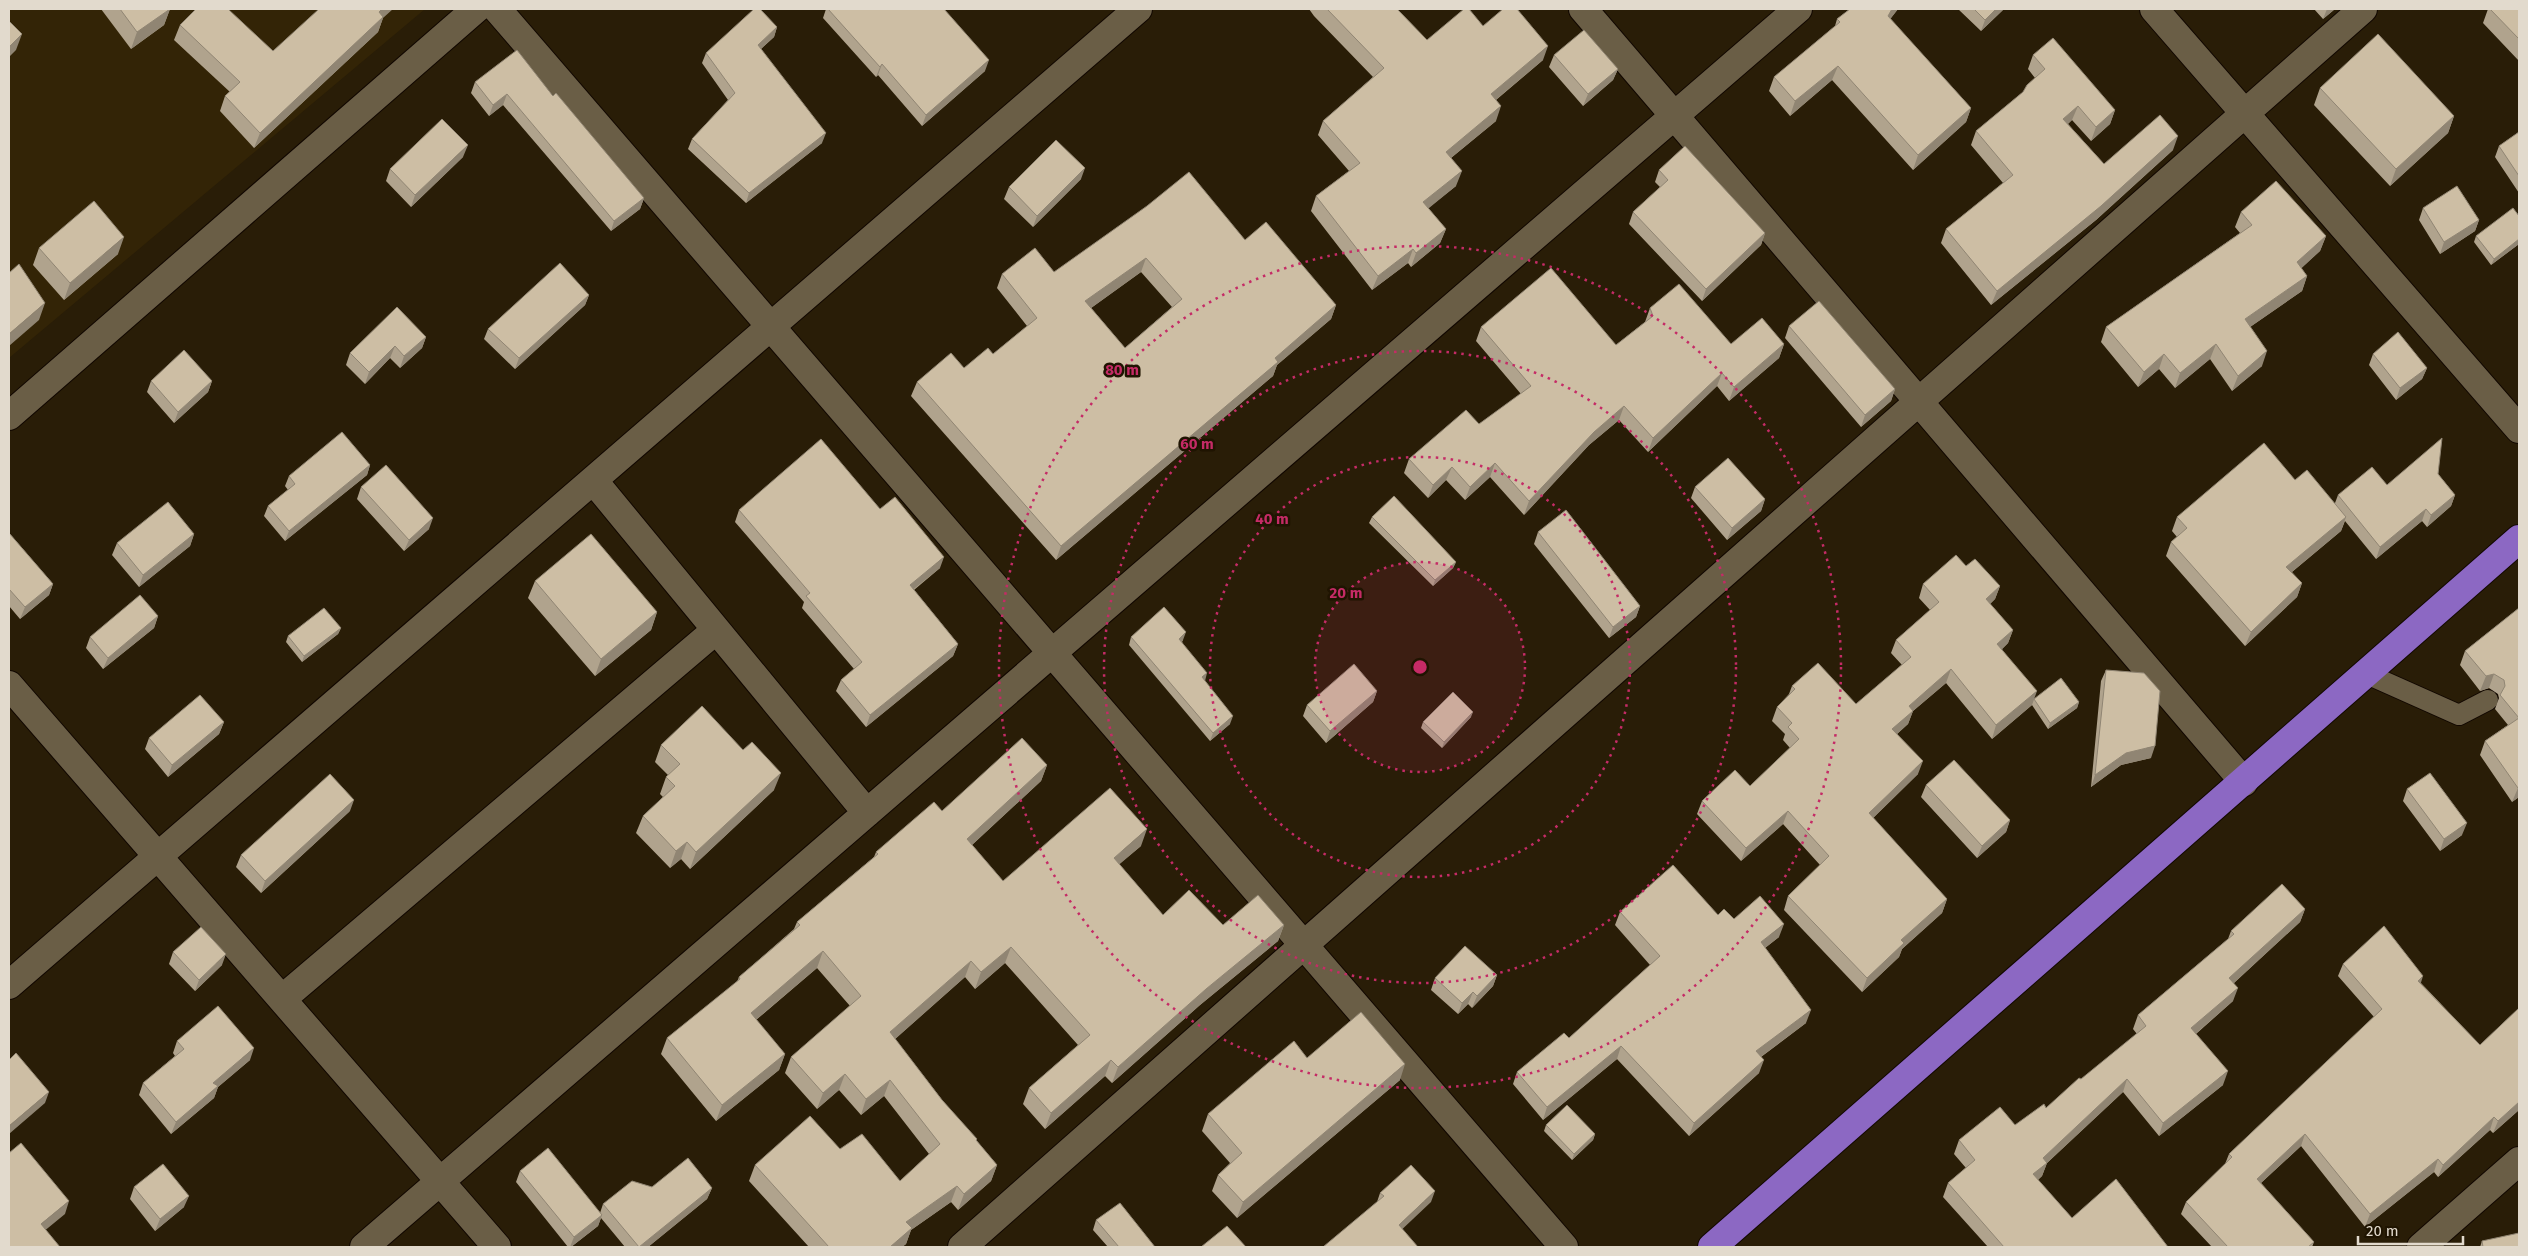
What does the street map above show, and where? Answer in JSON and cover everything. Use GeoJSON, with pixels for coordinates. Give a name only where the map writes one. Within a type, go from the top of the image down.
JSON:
{"type":"FeatureCollection","features":[{"type":"Feature","properties":{"kind":"highway"},"geometry":{"type":"LineString","coordinates":[[1712,1247],[2519,539]]}},
{"type":"Feature","properties":{"kind":"street"},"geometry":{"type":"LineString","coordinates":[[9,416],[476,9]]}},
{"type":"Feature","properties":{"kind":"street"},"geometry":{"type":"LineString","coordinates":[[497,9],[1564,1247]]}},
{"type":"Feature","properties":{"kind":"street"},"geometry":{"type":"LineString","coordinates":[[9,985],[1138,9]]}},
{"type":"Feature","properties":{"kind":"street"},"geometry":{"type":"LineString","coordinates":[[1584,9],[2244,782]]}},
{"type":"Feature","properties":{"kind":"street"},"geometry":{"type":"LineString","coordinates":[[364,1247],[1798,9]]}},
{"type":"Feature","properties":{"kind":"street"},"geometry":{"type":"LineString","coordinates":[[2154,9],[2519,429]]}},
{"type":"Feature","properties":{"kind":"street"},"geometry":{"type":"LineString","coordinates":[[962,1247],[2363,9]]}},
{"type":"Feature","properties":{"kind":"street"},"geometry":{"type":"LineString","coordinates":[[593,480],[867,813]]}},
{"type":"Feature","properties":{"kind":"street"},"geometry":{"type":"LineString","coordinates":[[282,999],[716,630]]}},
{"type":"Feature","properties":{"kind":"street"},"geometry":{"type":"LineString","coordinates":[[9,685],[497,1247]]}},
{"type":"Feature","properties":{"kind":"street"},"geometry":{"type":"LineString","coordinates":[[2421,1247],[2519,1161]]}},
{"type":"Feature","properties":{"kind":"lane"},"geometry":{"type":"LineString","coordinates":[[2367,674],[2459,715],[2488,700]]}},
{"type":"Feature","properties":{"kind":"shaded area"},"geometry":{"type":"Polygon","coordinates":[[[9,9],[425,9],[9,358],[9,9]]]}},
{"type":"Feature","properties":{"kind":"building"},"geometry":{"type":"Polygon","coordinates":[[[120,9],[170,9],[137,32],[120,9]]]}},
{"type":"Feature","properties":{"kind":"building"},"geometry":{"type":"Polygon","coordinates":[[[196,9],[228,9],[273,51],[319,9],[382,9],[379,12],[383,17],[260,133],[225,96],[240,82],[180,25],[196,9]]]}},
{"type":"Feature","properties":{"kind":"building"},"geometry":{"type":"Polygon","coordinates":[[[754,9],[760,9],[777,27],[758,45],[826,133],[749,193],[692,139],[735,93],[706,53],[754,9]]]}},
{"type":"Feature","properties":{"kind":"building"},"geometry":{"type":"Polygon","coordinates":[[[828,9],[944,9],[989,60],[926,115],[882,64],[880,67],[828,9]]]}},
{"type":"Feature","properties":{"kind":"building"},"geometry":{"type":"Polygon","coordinates":[[[1327,9],[1397,9],[1427,40],[1464,9],[1469,9],[1483,26],[1503,9],[1517,9],[1548,46],[1491,94],[1501,106],[1446,152],[1462,171],[1423,202],[1446,229],[1416,253],[1413,249],[1378,276],[1316,196],[1360,163],[1323,121],[1384,68],[1327,9]]]}},
{"type":"Feature","properties":{"kind":"building"},"geometry":{"type":"Polygon","coordinates":[[[1850,9],[1892,9],[1888,16],[1971,108],[1918,155],[1838,66],[1795,101],[1774,77],[1840,22],[1837,19],[1850,9]]]}},
{"type":"Feature","properties":{"kind":"building"},"geometry":{"type":"Polygon","coordinates":[[[1974,9],[1996,9],[1985,20],[1974,9]]]}},
{"type":"Feature","properties":{"kind":"building"},"geometry":{"type":"Polygon","coordinates":[[[2490,9],[2519,9],[2519,39],[2490,9]]]}},
{"type":"Feature","properties":{"kind":"building"},"geometry":{"type":"Polygon","coordinates":[[[9,21],[22,34],[9,47],[9,21]]]}},
{"type":"Feature","properties":{"kind":"building"},"geometry":{"type":"Polygon","coordinates":[[[1584,30],[1618,69],[1588,94],[1554,55],[1584,30]]]}},
{"type":"Feature","properties":{"kind":"building"},"geometry":{"type":"Polygon","coordinates":[[[2378,34],[2454,116],[2396,169],[2320,88],[2378,34]]]}},
{"type":"Feature","properties":{"kind":"building"},"geometry":{"type":"Polygon","coordinates":[[[2053,38],[2115,110],[2096,127],[2078,106],[2063,119],[2104,164],[2160,115],[2178,136],[2101,206],[1997,291],[1946,229],[2013,175],[1976,131],[2023,92],[2027,85],[2045,69],[2033,55],[2053,38]]]}},
{"type":"Feature","properties":{"kind":"building"},"geometry":{"type":"Polygon","coordinates":[[[517,50],[553,96],[556,93],[644,198],[614,221],[507,94],[493,105],[475,82],[517,50]]]}},
{"type":"Feature","properties":{"kind":"building"},"geometry":{"type":"Polygon","coordinates":[[[442,119],[468,145],[415,195],[390,169],[442,119]]]}},
{"type":"Feature","properties":{"kind":"building"},"geometry":{"type":"Polygon","coordinates":[[[2519,132],[2519,176],[2499,146],[2519,132]]]}},
{"type":"Feature","properties":{"kind":"building"},"geometry":{"type":"Polygon","coordinates":[[[1056,140],[1085,168],[1037,216],[1009,187],[1056,140]]]}},
{"type":"Feature","properties":{"kind":"building"},"geometry":{"type":"Polygon","coordinates":[[[1685,146],[1765,233],[1706,289],[1633,212],[1668,180],[1659,170],[1685,146]]]}},
{"type":"Feature","properties":{"kind":"building"},"geometry":{"type":"Polygon","coordinates":[[[1189,172],[1245,240],[1266,222],[1336,305],[1275,358],[1278,362],[1061,546],[917,382],[951,353],[964,368],[988,348],[993,354],[1037,318],[1002,274],[1035,248],[1054,272],[1147,206],[1189,172]],[[1146,258],[1085,301],[1125,348],[1182,299],[1146,258]]]}},
{"type":"Feature","properties":{"kind":"building"},"geometry":{"type":"Polygon","coordinates":[[[2276,181],[2326,236],[2297,262],[2307,276],[2245,319],[2267,351],[2238,376],[2216,344],[2180,373],[2164,354],[2144,372],[2106,327],[2252,225],[2241,212],[2276,181]]]}},
{"type":"Feature","properties":{"kind":"building"},"geometry":{"type":"Polygon","coordinates":[[[2457,186],[2479,220],[2444,242],[2423,208],[2457,186]]]}},
{"type":"Feature","properties":{"kind":"building"},"geometry":{"type":"Polygon","coordinates":[[[94,201],[124,237],[70,283],[39,248],[94,201]]]}},
{"type":"Feature","properties":{"kind":"building"},"geometry":{"type":"Polygon","coordinates":[[[2513,208],[2519,216],[2519,239],[2494,259],[2476,236],[2513,208]]]}},
{"type":"Feature","properties":{"kind":"building"},"geometry":{"type":"Polygon","coordinates":[[[560,263],[589,295],[519,358],[488,329],[560,263]]]}},
{"type":"Feature","properties":{"kind":"building"},"geometry":{"type":"Polygon","coordinates":[[[19,264],[45,303],[9,334],[9,273],[19,264]]]}},
{"type":"Feature","properties":{"kind":"building"},"geometry":{"type":"Polygon","coordinates":[[[1551,268],[1616,345],[1653,316],[1650,308],[1679,284],[1731,344],[1762,318],[1784,344],[1734,387],[1722,373],[1653,438],[1624,406],[1594,432],[1529,501],[1495,463],[1470,487],[1452,467],[1433,485],[1409,459],[1466,410],[1479,424],[1531,386],[1481,327],[1551,268]]]}},
{"type":"Feature","properties":{"kind":"building"},"geometry":{"type":"Polygon","coordinates":[[[1819,301],[1895,389],[1865,415],[1789,326],[1819,301]]]}},
{"type":"Feature","properties":{"kind":"building"},"geometry":{"type":"Polygon","coordinates":[[[397,307],[426,337],[404,356],[395,346],[369,372],[350,353],[397,307]]]}},
{"type":"Feature","properties":{"kind":"building"},"geometry":{"type":"Polygon","coordinates":[[[2398,332],[2427,368],[2400,388],[2373,354],[2398,332]]]}},
{"type":"Feature","properties":{"kind":"building"},"geometry":{"type":"Polygon","coordinates":[[[184,350],[212,381],[178,412],[151,381],[184,350]]]}},
{"type":"Feature","properties":{"kind":"building"},"geometry":{"type":"Polygon","coordinates":[[[342,432],[370,465],[289,531],[268,506],[295,484],[289,476],[342,432]]]}},
{"type":"Feature","properties":{"kind":"building"},"geometry":{"type":"Polygon","coordinates":[[[2442,438],[2438,474],[2455,495],[2431,515],[2426,509],[2380,547],[2338,495],[2372,467],[2387,485],[2442,438]]]}},
{"type":"Feature","properties":{"kind":"building"},"geometry":{"type":"Polygon","coordinates":[[[821,439],[880,509],[895,497],[944,557],[910,585],[958,644],[870,715],[841,680],[862,662],[806,596],[810,593],[739,510],[821,439]]]}},
{"type":"Feature","properties":{"kind":"building"},"geometry":{"type":"Polygon","coordinates":[[[2264,443],[2295,480],[2307,470],[2346,517],[2286,567],[2302,583],[2251,632],[2171,542],[2187,528],[2177,517],[2264,443]]]}},
{"type":"Feature","properties":{"kind":"building"},"geometry":{"type":"Polygon","coordinates":[[[1728,458],[1765,499],[1732,528],[1695,487],[1728,458]]]}},
{"type":"Feature","properties":{"kind":"building"},"geometry":{"type":"Polygon","coordinates":[[[386,465],[433,518],[409,540],[361,487],[386,465]]]}},
{"type":"Feature","properties":{"kind":"building"},"geometry":{"type":"Polygon","coordinates":[[[1394,496],[1456,562],[1435,580],[1372,517],[1394,496]]]}},
{"type":"Feature","properties":{"kind":"building"},"geometry":{"type":"Polygon","coordinates":[[[168,502],[194,534],[143,575],[117,543],[168,502]]]}},
{"type":"Feature","properties":{"kind":"building"},"geometry":{"type":"Polygon","coordinates":[[[1566,510],[1640,606],[1613,627],[1538,532],[1566,510]]]}},
{"type":"Feature","properties":{"kind":"building"},"geometry":{"type":"Polygon","coordinates":[[[9,533],[53,584],[25,607],[9,589],[9,533]]]}},
{"type":"Feature","properties":{"kind":"building"},"geometry":{"type":"Polygon","coordinates":[[[591,534],[657,612],[601,659],[535,581],[591,534]]]}},
{"type":"Feature","properties":{"kind":"building"},"geometry":{"type":"Polygon","coordinates":[[[1956,555],[1966,566],[1975,559],[2000,586],[1986,599],[2013,630],[1997,644],[2037,691],[1996,725],[1951,669],[1909,706],[1913,711],[1892,729],[1923,761],[1869,813],[1947,899],[1901,940],[1904,943],[1867,978],[1788,896],[1829,856],[1788,811],[1746,848],[1702,801],[1735,770],[1750,786],[1799,739],[1788,727],[1792,723],[1777,707],[1795,689],[1792,686],[1818,663],[1856,704],[1911,657],[1896,640],[1939,602],[1923,584],[1956,555]]]}},
{"type":"Feature","properties":{"kind":"building"},"geometry":{"type":"Polygon","coordinates":[[[140,595],[158,616],[108,658],[90,637],[140,595]]]}},
{"type":"Feature","properties":{"kind":"building"},"geometry":{"type":"Polygon","coordinates":[[[1164,607],[1186,632],[1179,639],[1207,673],[1202,677],[1233,716],[1213,733],[1131,637],[1164,607]]]}},
{"type":"Feature","properties":{"kind":"building"},"geometry":{"type":"Polygon","coordinates":[[[324,608],[341,628],[304,656],[288,636],[324,608]]]}},
{"type":"Feature","properties":{"kind":"building"},"geometry":{"type":"Polygon","coordinates":[[[2519,608],[2519,718],[2500,695],[2505,686],[2504,680],[2494,674],[2486,676],[2465,651],[2519,608]]]}},
{"type":"Feature","properties":{"kind":"building"},"geometry":{"type":"Polygon","coordinates":[[[1354,664],[1377,691],[1330,731],[1307,705],[1354,664]]]}},
{"type":"Feature","properties":{"kind":"building"},"geometry":{"type":"Polygon","coordinates":[[[2106,670],[2144,673],[2160,691],[2155,746],[2126,753],[2095,775],[2106,670]]]}},
{"type":"Feature","properties":{"kind":"building"},"geometry":{"type":"Polygon","coordinates":[[[2061,678],[2079,702],[2050,723],[2034,699],[2061,678]]]}},
{"type":"Feature","properties":{"kind":"building"},"geometry":{"type":"Polygon","coordinates":[[[1453,692],[1473,712],[1444,742],[1423,722],[1453,692]]]}},
{"type":"Feature","properties":{"kind":"building"},"geometry":{"type":"Polygon","coordinates":[[[200,695],[224,722],[172,765],[149,738],[200,695]]]}},
{"type":"Feature","properties":{"kind":"building"},"geometry":{"type":"Polygon","coordinates":[[[702,706],[743,750],[752,742],[781,773],[696,852],[687,842],[676,851],[643,816],[675,786],[666,777],[680,764],[661,745],[702,706]]]}},
{"type":"Feature","properties":{"kind":"building"},"geometry":{"type":"Polygon","coordinates":[[[2519,718],[2519,787],[2518,788],[2485,741],[2519,718]]]}},
{"type":"Feature","properties":{"kind":"building"},"geometry":{"type":"Polygon","coordinates":[[[1022,738],[1047,765],[967,839],[1003,881],[1110,788],[1147,829],[1114,858],[1163,915],[1189,890],[1223,925],[1258,895],[1284,925],[1206,989],[1118,1067],[1111,1060],[1051,1113],[1029,1088],[1090,1035],[1011,947],[981,972],[971,961],[890,1032],[942,1100],[977,1139],[997,1165],[964,1194],[957,1186],[906,1222],[912,1228],[890,1247],[829,1247],[755,1165],[810,1116],[840,1149],[862,1134],[900,1181],[940,1144],[890,1080],[866,1099],[845,1074],[823,1093],[791,1057],[861,996],[823,951],[751,1013],[785,1054],[722,1105],[667,1038],[740,979],[739,977],[800,925],[797,922],[878,854],[876,852],[934,802],[942,811],[1022,738]]]}},
{"type":"Feature","properties":{"kind":"building"},"geometry":{"type":"Polygon","coordinates":[[[1954,760],[2010,820],[1982,846],[1926,785],[1954,760]]]}},
{"type":"Feature","properties":{"kind":"building"},"geometry":{"type":"Polygon","coordinates":[[[2430,773],[2467,823],[2444,839],[2407,789],[2430,773]]]}},
{"type":"Feature","properties":{"kind":"building"},"geometry":{"type":"Polygon","coordinates":[[[330,774],[354,800],[265,881],[241,855],[330,774]]]}},
{"type":"Feature","properties":{"kind":"building"},"geometry":{"type":"Polygon","coordinates":[[[1673,865],[1718,915],[1724,909],[1734,919],[1760,896],[1784,924],[1761,942],[1811,1010],[1756,1051],[1764,1060],[1694,1123],[1621,1046],[1547,1107],[1517,1072],[1564,1033],[1569,1038],[1660,956],[1620,912],[1673,865]]]}},
{"type":"Feature","properties":{"kind":"building"},"geometry":{"type":"Polygon","coordinates":[[[2282,884],[2305,909],[2229,978],[2238,988],[2191,1028],[2228,1071],[2163,1123],[2127,1079],[2043,1158],[2047,1163],[2033,1174],[2072,1218],[2116,1179],[2168,1247],[2004,1247],[1948,1183],[1975,1160],[1959,1140],[2000,1107],[2015,1125],[2044,1104],[2046,1108],[2079,1078],[2081,1079],[2146,1026],[2138,1015],[2234,934],[2231,931],[2282,884]]]}},
{"type":"Feature","properties":{"kind":"building"},"geometry":{"type":"Polygon","coordinates":[[[2384,926],[2423,976],[2418,981],[2480,1045],[2519,1008],[2519,1102],[2498,1121],[2494,1117],[2443,1165],[2438,1159],[2370,1214],[2305,1134],[2257,1179],[2314,1242],[2308,1247],[2228,1247],[2186,1202],[2232,1157],[2229,1154],[2382,1009],[2343,964],[2384,926]]]}},
{"type":"Feature","properties":{"kind":"building"},"geometry":{"type":"Polygon","coordinates":[[[201,927],[226,954],[199,980],[173,952],[201,927]]]}},
{"type":"Feature","properties":{"kind":"building"},"geometry":{"type":"Polygon","coordinates":[[[1465,946],[1497,975],[1477,996],[1473,992],[1462,1003],[1435,978],[1465,946]]]}},
{"type":"Feature","properties":{"kind":"building"},"geometry":{"type":"Polygon","coordinates":[[[218,1006],[254,1048],[213,1083],[218,1086],[176,1122],[143,1083],[184,1049],[177,1041],[218,1006]]]}},
{"type":"Feature","properties":{"kind":"building"},"geometry":{"type":"Polygon","coordinates":[[[1361,1012],[1405,1064],[1243,1202],[1218,1175],[1242,1153],[1208,1114],[1294,1041],[1307,1058],[1361,1012]]]}},
{"type":"Feature","properties":{"kind":"building"},"geometry":{"type":"Polygon","coordinates":[[[16,1053],[49,1092],[9,1126],[9,1060],[16,1053]]]}},
{"type":"Feature","properties":{"kind":"building"},"geometry":{"type":"Polygon","coordinates":[[[1567,1105],[1595,1134],[1574,1154],[1546,1125],[1567,1105]]]}},
{"type":"Feature","properties":{"kind":"building"},"geometry":{"type":"Polygon","coordinates":[[[21,1143],[69,1201],[41,1224],[60,1247],[9,1247],[9,1153],[21,1143]]]}},
{"type":"Feature","properties":{"kind":"building"},"geometry":{"type":"Polygon","coordinates":[[[548,1148],[602,1215],[574,1237],[520,1171],[548,1148]]]}},
{"type":"Feature","properties":{"kind":"building"},"geometry":{"type":"Polygon","coordinates":[[[688,1158],[712,1188],[639,1247],[603,1204],[632,1181],[652,1187],[688,1158]]]}},
{"type":"Feature","properties":{"kind":"building"},"geometry":{"type":"Polygon","coordinates":[[[163,1164],[189,1196],[160,1219],[134,1187],[163,1164]]]}},
{"type":"Feature","properties":{"kind":"building"},"geometry":{"type":"Polygon","coordinates":[[[1411,1165],[1435,1191],[1399,1225],[1418,1247],[1323,1247],[1384,1196],[1380,1193],[1411,1165]]]}},
{"type":"Feature","properties":{"kind":"building"},"geometry":{"type":"Polygon","coordinates":[[[1120,1203],[1155,1247],[1119,1247],[1096,1220],[1120,1203]]]}},
{"type":"Feature","properties":{"kind":"building"},"geometry":{"type":"Polygon","coordinates":[[[1227,1226],[1246,1247],[1201,1247],[1227,1226]]]}},
{"type":"Feature","properties":{"kind":"building"},"geometry":{"type":"Polygon","coordinates":[[[2519,1233],[2519,1247],[2483,1247],[2482,1241],[2519,1233]]]}}]}
